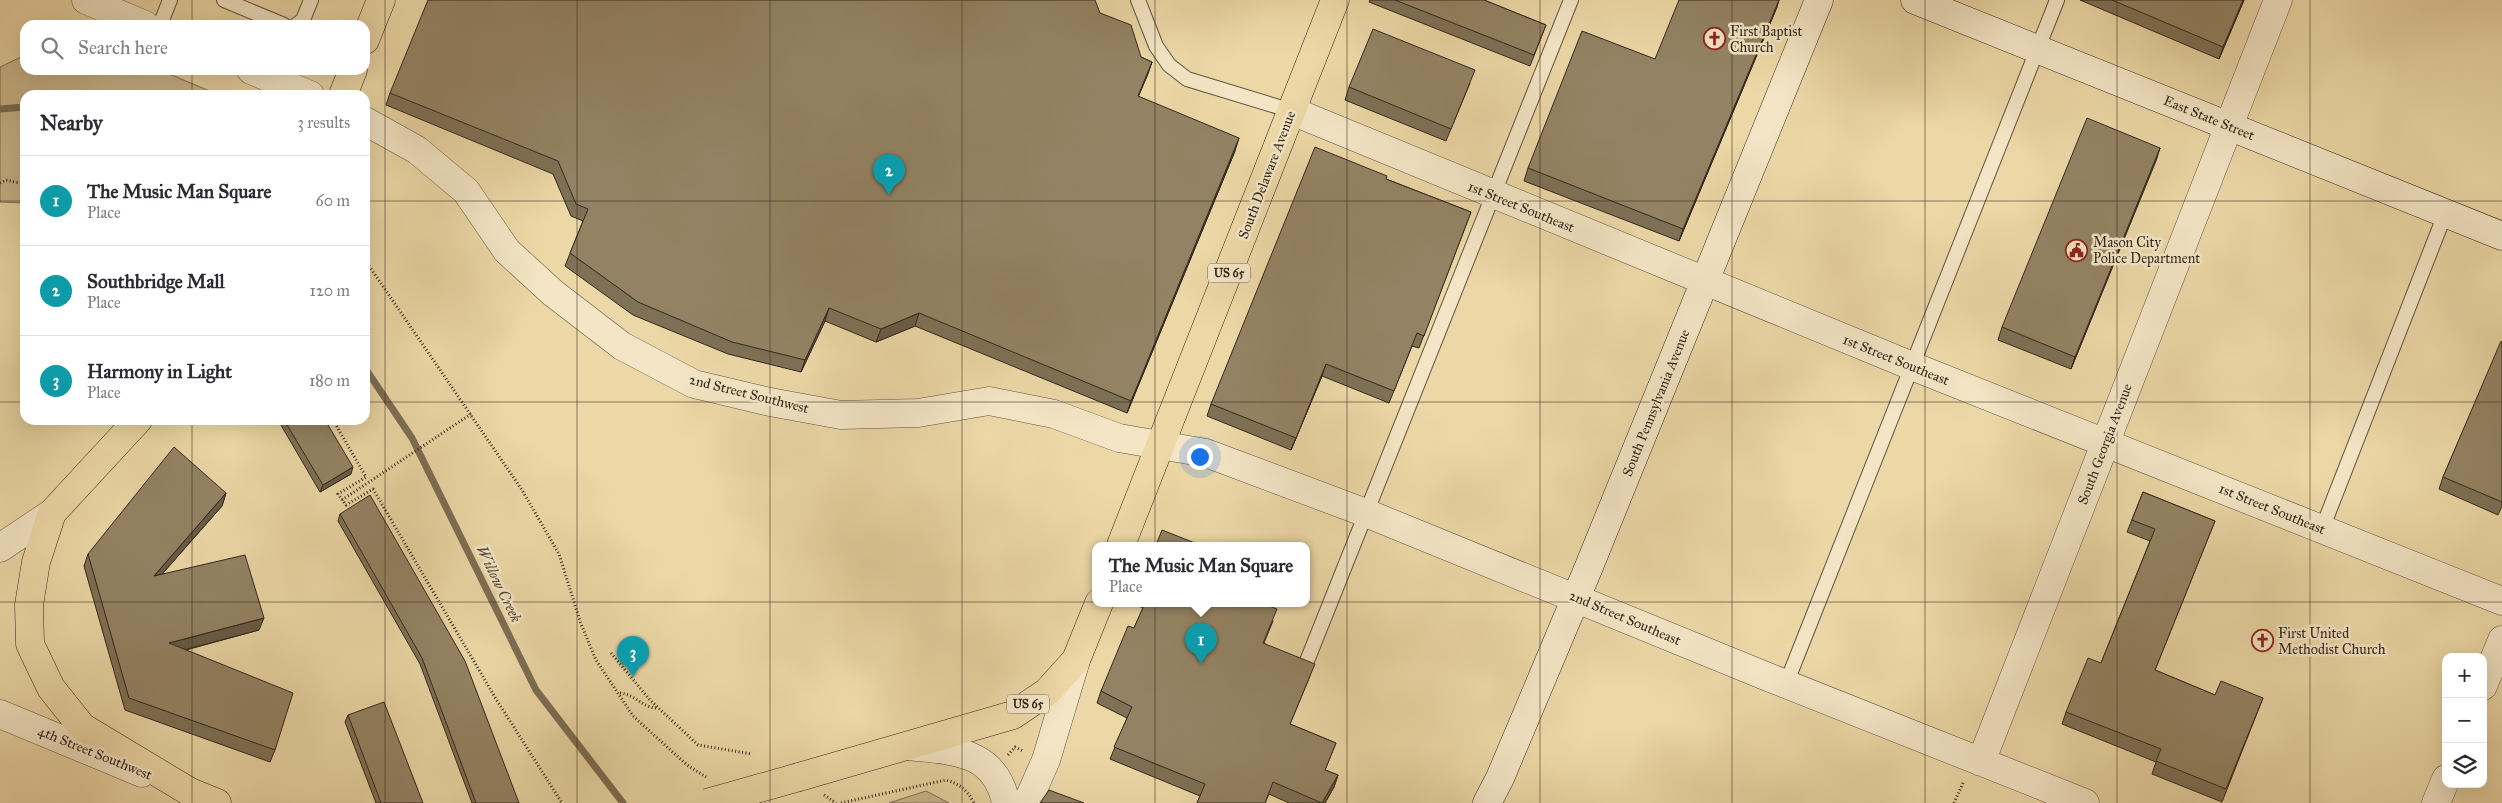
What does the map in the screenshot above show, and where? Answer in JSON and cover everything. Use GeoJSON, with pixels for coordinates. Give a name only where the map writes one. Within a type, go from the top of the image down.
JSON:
{"type":"FeatureCollection","features":[{"type":"Feature","properties":{"kind":"main road"},"geometry":{"type":"LineString","coordinates":[[370,28],[381,0]]}},
{"type":"Feature","properties":{"kind":"main road","name":"South Delaware Avenue"},"geometry":{"type":"LineString","coordinates":[[1122,542],[1335,0]]}},
{"type":"Feature","properties":{"kind":"main road"},"geometry":{"type":"LineString","coordinates":[[345,90],[351,75]]}},
{"type":"Feature","properties":{"kind":"main road"},"geometry":{"type":"LineString","coordinates":[[133,425],[52,513],[36,562],[29,605],[30,644],[51,688],[82,727],[200,799]]}},
{"type":"Feature","properties":{"kind":"main road","name":"US 65"},"geometry":{"type":"LineString","coordinates":[[709,791],[799,777],[1012,715],[1047,692],[1076,660],[1097,607]]}},
{"type":"Feature","properties":{"kind":"street"},"geometry":{"type":"LineString","coordinates":[[86,0],[133,20]]}},
{"type":"Feature","properties":{"kind":"street","name":"South Pennsylvania Avenue"},"geometry":{"type":"LineString","coordinates":[[1487,803],[1500,778],[1576,597],[1819,0]]}},
{"type":"Feature","properties":{"kind":"street","name":"East State Street"},"geometry":{"type":"LineString","coordinates":[[1915,0],[2502,236]]}},
{"type":"Feature","properties":{"kind":"street","name":"South Georgia Avenue"},"geometry":{"type":"LineString","coordinates":[[1981,762],[2278,0]]}},
{"type":"Feature","properties":{"kind":"street"},"geometry":{"type":"LineString","coordinates":[[263,75],[298,90]]}},
{"type":"Feature","properties":{"kind":"street","name":"1st Street Southeast"},"geometry":{"type":"LineString","coordinates":[[1292,112],[1493,196],[1912,366],[2502,601]]}},
{"type":"Feature","properties":{"kind":"street","name":"2nd Street Southwest"},"geometry":{"type":"LineString","coordinates":[[370,124],[418,150],[466,192],[507,251],[553,293],[622,346],[694,384],[770,402],[841,414],[918,413],[989,401],[1054,414],[1119,438],[1161,446]]}},
{"type":"Feature","properties":{"kind":"street","name":"2nd Street Southeast"},"geometry":{"type":"LineString","coordinates":[[1161,446],[1206,454],[1366,513],[2085,803]]}},
{"type":"Feature","properties":{"kind":"street"},"geometry":{"type":"LineString","coordinates":[[0,548],[52,513]]}},
{"type":"Feature","properties":{"kind":"street"},"geometry":{"type":"LineString","coordinates":[[2487,676],[2502,640]]}},
{"type":"Feature","properties":{"kind":"street"},"geometry":{"type":"LineString","coordinates":[[1027,803],[1046,760],[1076,660]]}},
{"type":"Feature","properties":{"kind":"street","name":"4th Street Southwest"},"geometry":{"type":"LineString","coordinates":[[0,714],[200,799]]}},
{"type":"Feature","properties":{"kind":"street"},"geometry":{"type":"LineString","coordinates":[[909,746],[953,751],[976,758],[992,769],[1003,789],[1006,803]]}},
{"type":"Feature","properties":{"kind":"street"},"geometry":{"type":"LineString","coordinates":[[2436,803],[2442,788]]}},
{"type":"Feature","properties":{"kind":"lane"},"geometry":{"type":"LineString","coordinates":[[162,20],[170,0]]}},
{"type":"Feature","properties":{"kind":"lane"},"geometry":{"type":"LineString","coordinates":[[303,20],[311,0]]}},
{"type":"Feature","properties":{"kind":"lane"},"geometry":{"type":"LineString","coordinates":[[1138,0],[1156,46],[1169,64],[1187,79],[1292,112]]}},
{"type":"Feature","properties":{"kind":"lane"},"geometry":{"type":"LineString","coordinates":[[1307,661],[1571,0]]}},
{"type":"Feature","properties":{"kind":"lane"},"geometry":{"type":"LineString","coordinates":[[1786,684],[2057,0]]}},
{"type":"Feature","properties":{"kind":"lane"},"geometry":{"type":"LineString","coordinates":[[232,2],[273,20]]}},
{"type":"Feature","properties":{"kind":"lane"},"geometry":{"type":"LineString","coordinates":[[2322,529],[2445,214]]}},
{"type":"Feature","properties":{"kind":"path"},"geometry":{"type":"LineString","coordinates":[[0,183],[6,180],[20,183]]}},
{"type":"Feature","properties":{"kind":"path"},"geometry":{"type":"LineString","coordinates":[[370,267],[522,490],[559,554],[581,624],[596,660],[620,693],[633,716],[687,765],[709,791]]}},
{"type":"Feature","properties":{"kind":"path"},"geometry":{"type":"LineString","coordinates":[[342,500],[471,414]]}},
{"type":"Feature","properties":{"kind":"path"},"geometry":{"type":"LineString","coordinates":[[336,425],[366,477],[338,494],[346,505],[373,489],[496,699],[562,803]]}},
{"type":"Feature","properties":{"kind":"path"},"geometry":{"type":"LineString","coordinates":[[611,653],[659,708],[698,745],[752,754]]}},
{"type":"Feature","properties":{"kind":"path"},"geometry":{"type":"LineString","coordinates":[[620,693],[632,695],[648,708],[659,708]]}},
{"type":"Feature","properties":{"kind":"path"},"geometry":{"type":"LineString","coordinates":[[1004,758],[1015,747],[1029,753]]}},
{"type":"Feature","properties":{"kind":"path"},"geometry":{"type":"LineString","coordinates":[[841,803],[946,780],[959,784],[968,792],[974,803]]}},
{"type":"Feature","properties":{"kind":"shaded area"},"geometry":{"type":"Polygon","coordinates":[[[20,57],[20,75],[172,75],[207,90],[20,90],[20,203],[0,202],[0,67],[20,57]]]}},
{"type":"Feature","properties":{"kind":"shaded area"},"geometry":{"type":"Polygon","coordinates":[[[926,791],[949,803],[889,803],[926,791]]]}},
{"type":"Feature","properties":{"kind":"building"},"geometry":{"type":"Polygon","coordinates":[[[428,0],[1095,0],[1100,13],[1131,25],[1141,57],[1152,62],[1138,96],[1239,138],[1131,401],[919,313],[881,329],[829,308],[805,360],[732,342],[638,302],[570,253],[588,209],[576,204],[558,161],[390,93],[428,0]]]}},
{"type":"Feature","properties":{"kind":"building"},"geometry":{"type":"Polygon","coordinates":[[[1395,0],[1484,0],[1546,25],[1534,55],[1395,0]]]}},
{"type":"Feature","properties":{"kind":"building"},"geometry":{"type":"Polygon","coordinates":[[[1679,0],[1779,0],[1683,229],[1528,168],[1582,31],[1655,59],[1679,0]]]}},
{"type":"Feature","properties":{"kind":"building"},"geometry":{"type":"Polygon","coordinates":[[[2112,0],[2243,0],[2223,47],[2112,0]]]}},
{"type":"Feature","properties":{"kind":"building"},"geometry":{"type":"Polygon","coordinates":[[[1373,29],[1475,70],[1451,129],[1349,87],[1373,29]]]}},
{"type":"Feature","properties":{"kind":"building","name":"Mason City Police Department"},"geometry":{"type":"Polygon","coordinates":[[[2087,118],[2160,148],[2075,357],[2002,327],[2087,118]]]}},
{"type":"Feature","properties":{"kind":"building"},"geometry":{"type":"Polygon","coordinates":[[[1315,147],[1387,176],[1386,179],[1471,212],[1424,336],[1417,333],[1394,391],[1326,364],[1296,438],[1211,404],[1315,147]]]}},
{"type":"Feature","properties":{"kind":"building"},"geometry":{"type":"Polygon","coordinates":[[[2502,342],[2502,502],[2443,477],[2502,342]]]}},
{"type":"Feature","properties":{"kind":"building"},"geometry":{"type":"Polygon","coordinates":[[[287,425],[328,425],[353,467],[323,485],[287,425]]]}},
{"type":"Feature","properties":{"kind":"building"},"geometry":{"type":"Polygon","coordinates":[[[174,447],[226,493],[154,576],[245,555],[264,618],[169,643],[293,693],[275,750],[129,698],[88,554],[174,447]]]}},
{"type":"Feature","properties":{"kind":"building"},"geometry":{"type":"Polygon","coordinates":[[[2143,492],[2215,521],[2155,670],[2215,695],[2221,681],[2263,698],[2226,789],[2156,761],[2161,749],[2066,712],[2088,658],[2101,663],[2155,529],[2132,520],[2143,492]]]}},
{"type":"Feature","properties":{"kind":"building"},"geometry":{"type":"Polygon","coordinates":[[[370,495],[465,661],[519,803],[476,803],[422,658],[340,514],[370,495]]]}},
{"type":"Feature","properties":{"kind":"building"},"geometry":{"type":"Polygon","coordinates":[[[1162,530],[1192,542],[1157,542],[1162,530]]]}},
{"type":"Feature","properties":{"kind":"building"},"geometry":{"type":"Polygon","coordinates":[[[1143,607],[1272,607],[1277,609],[1263,643],[1315,664],[1290,724],[1336,743],[1325,770],[1338,775],[1322,803],[1273,782],[1265,803],[1197,803],[1205,784],[1114,747],[1132,707],[1101,691],[1128,626],[1134,628],[1143,607]]]}},
{"type":"Feature","properties":{"kind":"building"},"geometry":{"type":"Polygon","coordinates":[[[384,702],[423,803],[381,803],[348,715],[384,702]]]}},
{"type":"Feature","properties":{"kind":"building"},"geometry":{"type":"Polygon","coordinates":[[[1049,790],[1084,803],[1040,803],[1049,790]]]}},
{"type":"Feature","properties":{"kind":"waterway","name":"Willow Creek"},"geometry":{"type":"LineString","coordinates":[[0,109],[20,107]]}},
{"type":"Feature","properties":{"kind":"waterway","name":"Willow Creek"},"geometry":{"type":"LineString","coordinates":[[370,375],[412,438],[536,690],[623,803]]}},
{"type":"Feature","properties":{"kind":"place","name":"First Baptist Church"},"geometry":{"type":"Point","coordinates":[1714,39]}},
{"type":"Feature","properties":{"kind":"place","name":"Southbridge Mall"},"geometry":{"type":"Point","coordinates":[889,195]}},
{"type":"Feature","properties":{"kind":"place","name":"Mason City Police Department"},"geometry":{"type":"Point","coordinates":[2077,250]}},
{"type":"Feature","properties":{"kind":"place","name":"First United Methodist Church"},"geometry":{"type":"Point","coordinates":[2262,641]}},
{"type":"Feature","properties":{"kind":"place","name":"The Music Man Square"},"geometry":{"type":"Point","coordinates":[1201,664]}},
{"type":"Feature","properties":{"kind":"place","name":"Harmony in Light"},"geometry":{"type":"Point","coordinates":[633,677]}}]}
